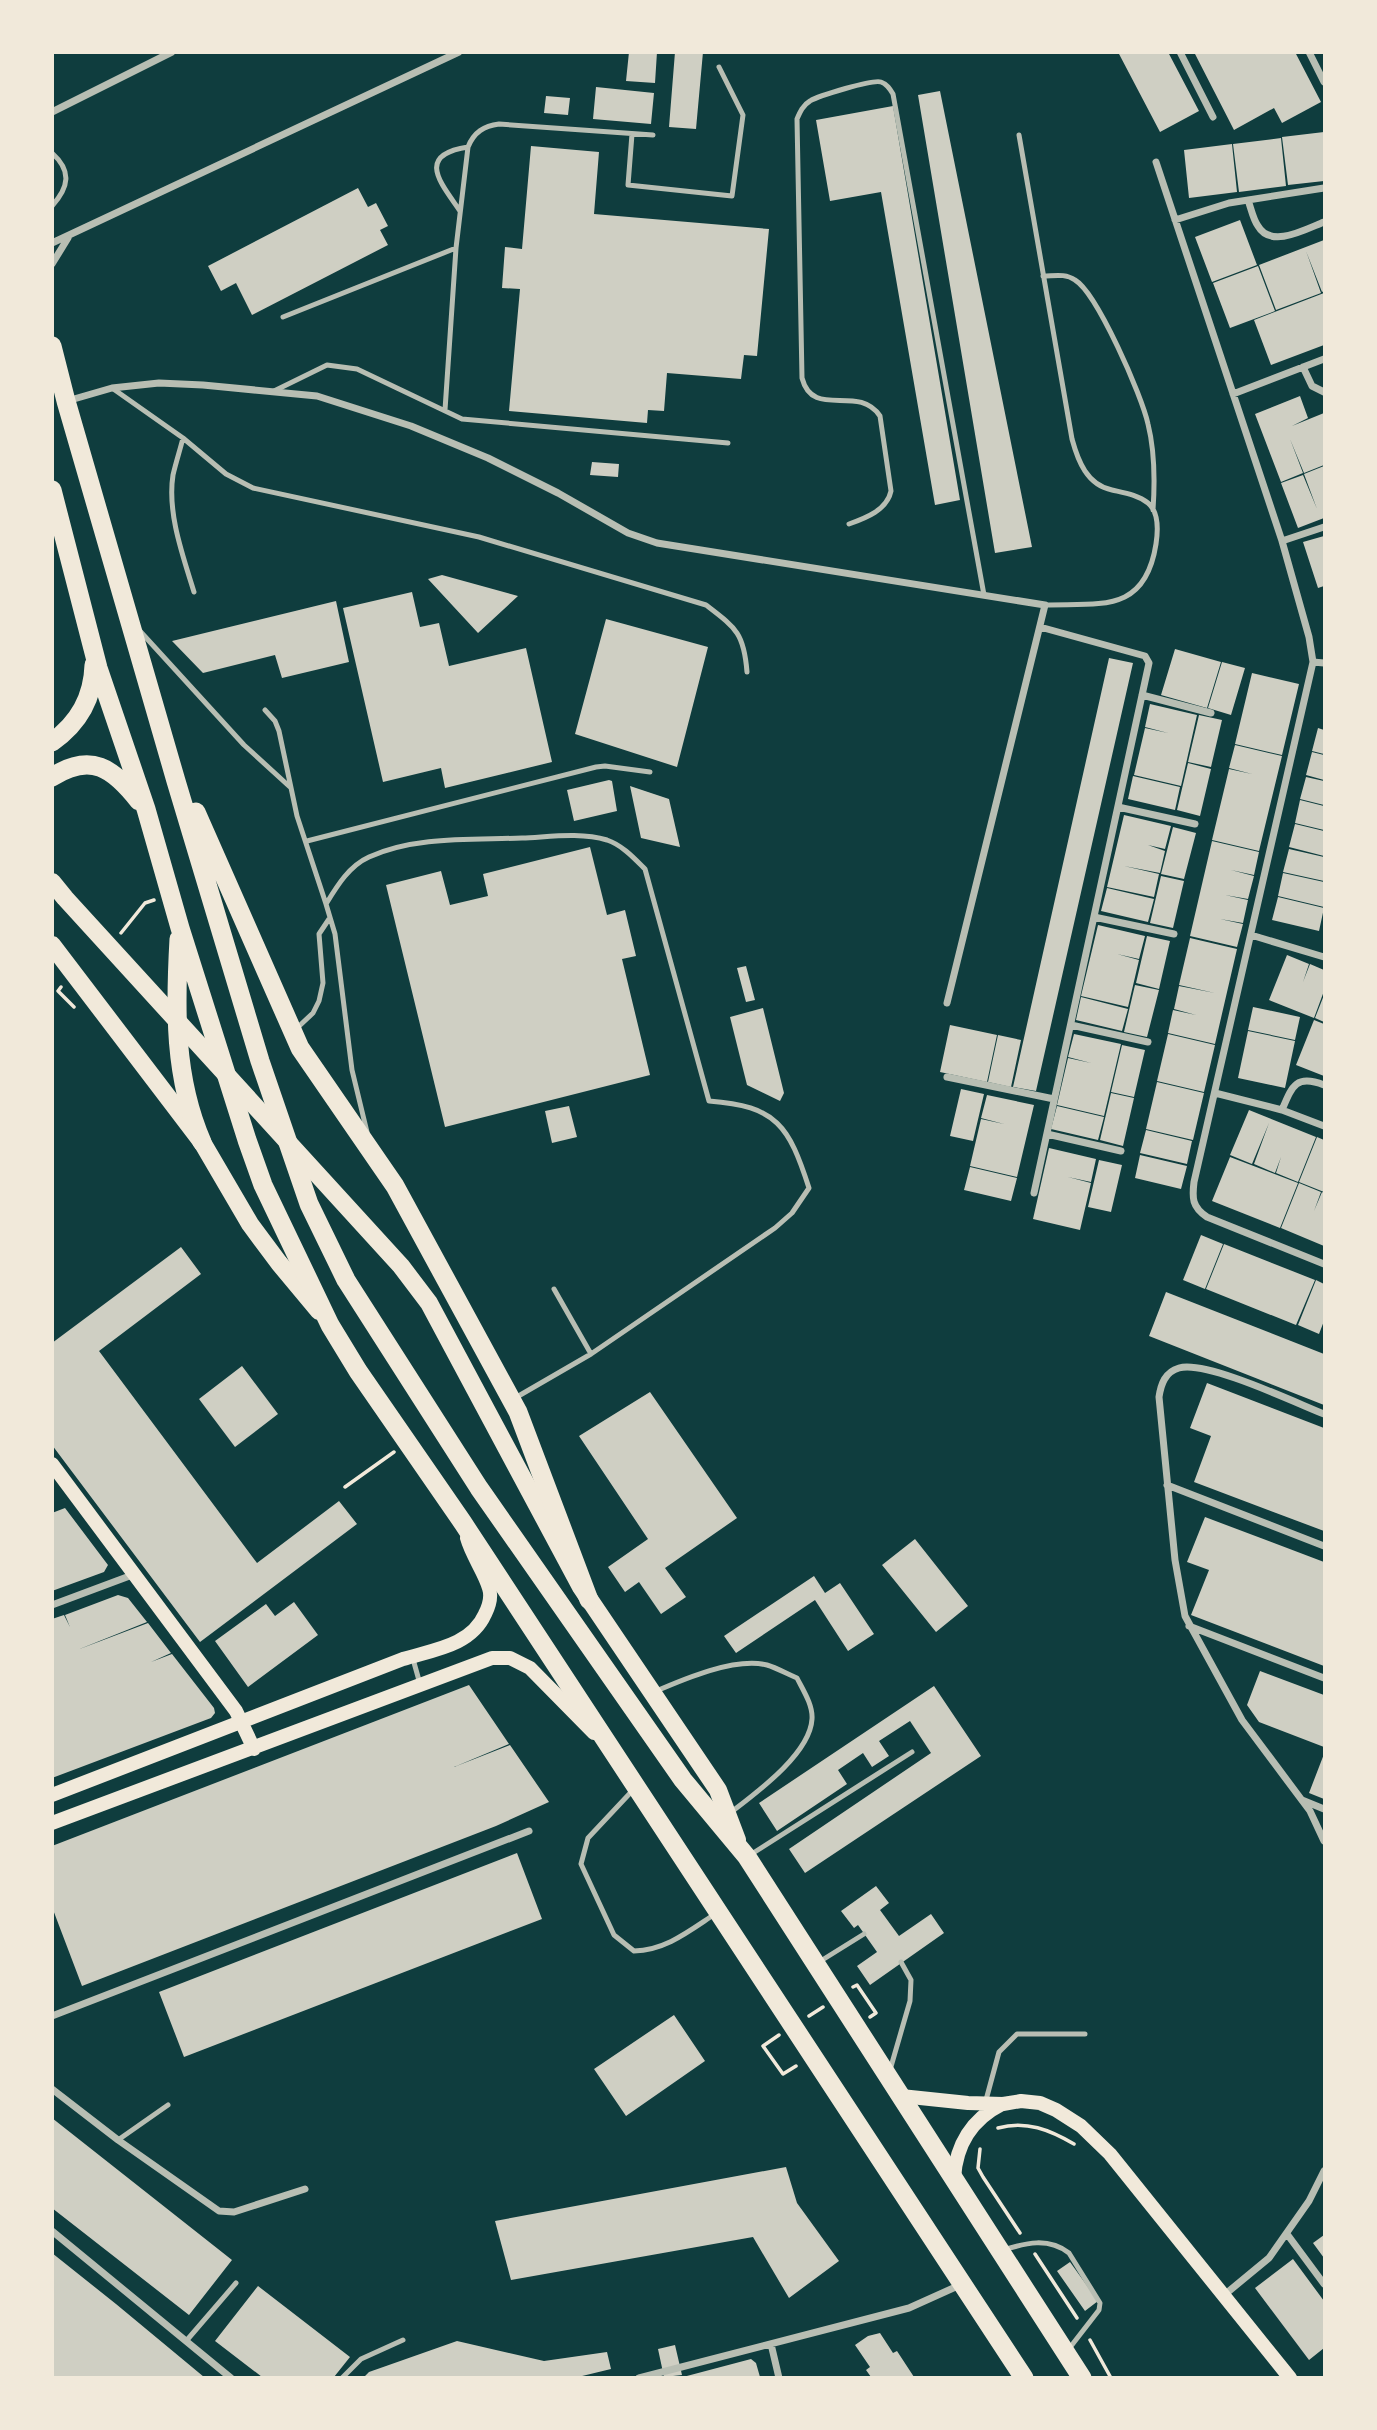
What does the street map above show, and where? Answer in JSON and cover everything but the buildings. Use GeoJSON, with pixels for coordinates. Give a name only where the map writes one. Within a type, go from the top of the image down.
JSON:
{"type":"FeatureCollection","features":[{"type":"Feature","properties":{"kind":"highway"},"geometry":{"type":"LineString","coordinates":[[52,346],[127,618],[260,1061],[309,1204],[346,1280],[479,1488],[683,1780],[743,1850],[1083,2378]]}},
{"type":"Feature","properties":{"kind":"highway"},"geometry":{"type":"LineString","coordinates":[[52,490],[94,654],[146,809],[180,928],[263,1185],[330,1325],[1024,2378]]}},
{"type":"Feature","properties":{"kind":"highway"},"geometry":{"type":"LineString","coordinates":[[52,742],[82,713],[94,680],[94,654]]}},
{"type":"Feature","properties":{"kind":"highway"},"geometry":{"type":"LineString","coordinates":[[164,736],[300,1048],[396,1186],[512,1400],[589,1600]]}},
{"type":"Feature","properties":{"kind":"highway"},"geometry":{"type":"LineString","coordinates":[[52,777],[76,764],[89,763],[101,767],[120,779],[146,809]]}},
{"type":"Feature","properties":{"kind":"highway"},"geometry":{"type":"LineString","coordinates":[[180,928],[176,982],[178,1046],[184,1091],[202,1143]]}},
{"type":"Feature","properties":{"kind":"main road"},"geometry":{"type":"LineString","coordinates":[[52,882],[401,1266],[429,1303],[589,1600],[718,1790],[743,1850]]}},
{"type":"Feature","properties":{"kind":"main road"},"geometry":{"type":"LineString","coordinates":[[52,945],[202,1143],[250,1224],[330,1325]]}},
{"type":"Feature","properties":{"kind":"main road"},"geometry":{"type":"LineString","coordinates":[[52,1464],[243,1723],[254,1749]]}},
{"type":"Feature","properties":{"kind":"main road"},"geometry":{"type":"LineString","coordinates":[[52,1795],[412,1656],[459,1641],[477,1628],[490,1598],[489,1588],[471,1552],[463,1523]]}},
{"type":"Feature","properties":{"kind":"main road"},"geometry":{"type":"LineString","coordinates":[[52,1823],[485,1660],[501,1657],[510,1658],[530,1668],[608,1746]]}},
{"type":"Feature","properties":{"kind":"main road"},"geometry":{"type":"LineString","coordinates":[[120,1768],[131,1792]]}},
{"type":"Feature","properties":{"kind":"main road"},"geometry":{"type":"LineString","coordinates":[[901,2096],[934,2101],[1040,2103],[1064,2114],[1091,2134],[1110,2154],[1290,2378]]}},
{"type":"Feature","properties":{"kind":"main road"},"geometry":{"type":"LineString","coordinates":[[954,2178],[957,2155],[967,2134],[983,2116],[1003,2104]]}},
{"type":"Feature","properties":{"kind":"street"},"geometry":{"type":"LineString","coordinates":[[52,112],[172,52]]}},
{"type":"Feature","properties":{"kind":"street"},"geometry":{"type":"LineString","coordinates":[[52,243],[459,52]]}},
{"type":"Feature","properties":{"kind":"street"},"geometry":{"type":"LineString","coordinates":[[1180,52],[1213,117]]}},
{"type":"Feature","properties":{"kind":"street"},"geometry":{"type":"LineString","coordinates":[[1308,52],[1325,82]]}},
{"type":"Feature","properties":{"kind":"street"},"geometry":{"type":"LineString","coordinates":[[1156,162],[1282,541],[1309,637],[1313,662],[1192,1196],[1196,1208],[1206,1217],[1325,1264]]}},
{"type":"Feature","properties":{"kind":"street"},"geometry":{"type":"LineString","coordinates":[[1175,220],[1229,203],[1325,188]]}},
{"type":"Feature","properties":{"kind":"street"},"geometry":{"type":"LineString","coordinates":[[1248,200],[1258,228],[1269,237],[1283,237],[1325,222]]}},
{"type":"Feature","properties":{"kind":"street"},"geometry":{"type":"LineString","coordinates":[[52,264],[68,237]]}},
{"type":"Feature","properties":{"kind":"street"},"geometry":{"type":"LineString","coordinates":[[1233,394],[1325,359]]}},
{"type":"Feature","properties":{"kind":"street"},"geometry":{"type":"LineString","coordinates":[[1303,367],[1312,386],[1325,392]]}},
{"type":"Feature","properties":{"kind":"street"},"geometry":{"type":"LineString","coordinates":[[66,401],[112,388],[159,383],[317,396],[411,426],[488,458],[558,493],[628,533],[657,543],[1045,605],[947,1003]]}},
{"type":"Feature","properties":{"kind":"street"},"geometry":{"type":"LineString","coordinates":[[1282,541],[1325,527]]}},
{"type":"Feature","properties":{"kind":"street"},"geometry":{"type":"LineString","coordinates":[[1034,1193],[1149,663],[1145,656],[1040,627]]}},
{"type":"Feature","properties":{"kind":"street"},"geometry":{"type":"LineString","coordinates":[[1313,662],[1325,663]]}},
{"type":"Feature","properties":{"kind":"street"},"geometry":{"type":"LineString","coordinates":[[1142,695],[1211,713]]}},
{"type":"Feature","properties":{"kind":"street"},"geometry":{"type":"LineString","coordinates":[[1118,807],[1195,824]]}},
{"type":"Feature","properties":{"kind":"street"},"geometry":{"type":"LineString","coordinates":[[1094,916],[1174,934]]}},
{"type":"Feature","properties":{"kind":"street"},"geometry":{"type":"LineString","coordinates":[[1251,935],[1325,957]]}},
{"type":"Feature","properties":{"kind":"street"},"geometry":{"type":"LineString","coordinates":[[1071,1025],[1148,1042]]}},
{"type":"Feature","properties":{"kind":"street"},"geometry":{"type":"LineString","coordinates":[[947,1077],[1054,1099]]}},
{"type":"Feature","properties":{"kind":"street"},"geometry":{"type":"LineString","coordinates":[[1282,1110],[1290,1090],[1299,1082],[1311,1080],[1325,1085]]}},
{"type":"Feature","properties":{"kind":"street"},"geometry":{"type":"LineString","coordinates":[[1215,1093],[1282,1110],[1325,1126]]}},
{"type":"Feature","properties":{"kind":"street"},"geometry":{"type":"LineString","coordinates":[[1047,1134],[1121,1151]]}},
{"type":"Feature","properties":{"kind":"street"},"geometry":{"type":"LineString","coordinates":[[1325,1414],[1207,1369],[1186,1366],[1171,1371],[1161,1385],[1159,1397],[1179,1595],[1189,1626],[1242,1720],[1301,1800],[1325,1841]]}},
{"type":"Feature","properties":{"kind":"street"},"geometry":{"type":"LineString","coordinates":[[1167,1485],[1325,1546]]}},
{"type":"Feature","properties":{"kind":"street"},"geometry":{"type":"LineString","coordinates":[[52,1605],[135,1574]]}},
{"type":"Feature","properties":{"kind":"street"},"geometry":{"type":"LineString","coordinates":[[1189,1626],[1325,1678]]}},
{"type":"Feature","properties":{"kind":"street"},"geometry":{"type":"LineString","coordinates":[[1301,1800],[1325,1809]]}},
{"type":"Feature","properties":{"kind":"street"},"geometry":{"type":"LineString","coordinates":[[52,2015],[529,1831]]}},
{"type":"Feature","properties":{"kind":"street"},"geometry":{"type":"LineString","coordinates":[[52,2089],[118,2140],[224,2213],[305,2189]]}},
{"type":"Feature","properties":{"kind":"street"},"geometry":{"type":"LineString","coordinates":[[1223,2296],[1266,2262],[1321,2187],[1325,2171]]}},
{"type":"Feature","properties":{"kind":"street"},"geometry":{"type":"LineString","coordinates":[[52,2231],[187,2340],[228,2377]]}},
{"type":"Feature","properties":{"kind":"street"},"geometry":{"type":"LineString","coordinates":[[1287,2234],[1325,2284]]}},
{"type":"Feature","properties":{"kind":"street"},"geometry":{"type":"LineString","coordinates":[[639,2378],[909,2308],[964,2284]]}},
{"type":"Feature","properties":{"kind":"street"},"geometry":{"type":"LineString","coordinates":[[771,2344],[779,2378]]}},
{"type":"Feature","properties":{"kind":"lane"},"geometry":{"type":"LineString","coordinates":[[632,134],[628,185],[732,195],[743,115],[719,67]]}},
{"type":"Feature","properties":{"kind":"lane"},"geometry":{"type":"LineString","coordinates":[[849,524],[881,508],[889,500],[891,491],[880,416],[874,407],[864,402],[812,397],[805,390],[802,378],[797,119],[801,109],[810,101],[871,81],[882,82],[890,88],[892,94],[984,596]]}},
{"type":"Feature","properties":{"kind":"lane"},"geometry":{"type":"LineString","coordinates":[[445,410],[456,247],[471,139],[482,129],[499,124],[653,135]]}},
{"type":"Feature","properties":{"kind":"lane"},"geometry":{"type":"LineString","coordinates":[[1019,135],[1077,458],[1084,471],[1102,488],[1138,497],[1153,510]]}},
{"type":"Feature","properties":{"kind":"lane"},"geometry":{"type":"LineString","coordinates":[[460,211],[438,179],[435,172],[436,163],[452,149],[468,147]]}},
{"type":"Feature","properties":{"kind":"lane"},"geometry":{"type":"LineString","coordinates":[[52,153],[61,161],[67,174],[63,191],[52,206]]}},
{"type":"Feature","properties":{"kind":"lane"},"geometry":{"type":"LineString","coordinates":[[284,317],[456,247]]}},
{"type":"Feature","properties":{"kind":"lane"},"geometry":{"type":"LineString","coordinates":[[1043,276],[1064,275],[1082,285],[1100,313],[1142,402],[1154,467],[1153,510],[1157,538],[1153,562],[1135,592],[1114,602],[1045,605]]}},
{"type":"Feature","properties":{"kind":"lane"},"geometry":{"type":"LineString","coordinates":[[274,391],[327,365],[357,369],[462,419],[728,443]]}},
{"type":"Feature","properties":{"kind":"lane"},"geometry":{"type":"LineString","coordinates":[[112,388],[183,438],[226,474],[253,488],[479,537],[706,605],[729,623],[745,645],[747,672]]}},
{"type":"Feature","properties":{"kind":"lane"},"geometry":{"type":"LineString","coordinates":[[183,438],[173,477],[174,507],[177,533],[194,592]]}},
{"type":"Feature","properties":{"kind":"lane"},"geometry":{"type":"LineString","coordinates":[[127,618],[244,745],[290,787]]}},
{"type":"Feature","properties":{"kind":"lane"},"geometry":{"type":"LineString","coordinates":[[265,710],[275,721],[279,732],[290,787],[335,934],[352,1070],[371,1151]]}},
{"type":"Feature","properties":{"kind":"lane"},"geometry":{"type":"LineString","coordinates":[[307,841],[596,767],[650,772]]}},
{"type":"Feature","properties":{"kind":"lane"},"geometry":{"type":"LineString","coordinates":[[326,904],[347,874],[366,859],[388,851],[432,842],[579,836],[608,841],[624,849],[645,869],[709,1101],[733,1103],[770,1115],[796,1150],[809,1188],[792,1213],[775,1228],[591,1354],[512,1400]]}},
{"type":"Feature","properties":{"kind":"lane"},"geometry":{"type":"LineString","coordinates":[[292,1032],[307,1021],[319,1001],[323,982],[319,934],[329,919]]}},
{"type":"Feature","properties":{"kind":"lane"},"geometry":{"type":"LineString","coordinates":[[554,1289],[591,1354]]}},
{"type":"Feature","properties":{"kind":"lane"},"geometry":{"type":"LineString","coordinates":[[412,1656],[421,1686]]}},
{"type":"Feature","properties":{"kind":"lane"},"geometry":{"type":"LineString","coordinates":[[652,1693],[676,1682],[739,1663],[766,1665],[797,1678],[809,1702],[812,1718],[807,1737],[793,1758],[727,1815]]}},
{"type":"Feature","properties":{"kind":"lane"},"geometry":{"type":"LineString","coordinates":[[743,1850],[912,1752]]}},
{"type":"Feature","properties":{"kind":"lane"},"geometry":{"type":"LineString","coordinates":[[635,1788],[588,1838],[581,1864],[614,1935],[634,1951],[651,1950],[670,1943],[718,1912]]}},
{"type":"Feature","properties":{"kind":"lane"},"geometry":{"type":"LineString","coordinates":[[816,1964],[864,1934]]}},
{"type":"Feature","properties":{"kind":"lane"},"geometry":{"type":"LineString","coordinates":[[888,2077],[910,2001],[911,1980],[901,1962]]}},
{"type":"Feature","properties":{"kind":"lane"},"geometry":{"type":"LineString","coordinates":[[985,2103],[999,2052],[1017,2035],[1085,2034]]}},
{"type":"Feature","properties":{"kind":"lane"},"geometry":{"type":"LineString","coordinates":[[118,2140],[168,2105]]}},
{"type":"Feature","properties":{"kind":"lane"},"geometry":{"type":"LineString","coordinates":[[1001,2251],[1027,2243],[1050,2244],[1069,2253],[1100,2303],[1099,2310],[1066,2352]]}},
{"type":"Feature","properties":{"kind":"lane"},"geometry":{"type":"LineString","coordinates":[[187,2340],[236,2283]]}},
{"type":"Feature","properties":{"kind":"lane"},"geometry":{"type":"LineString","coordinates":[[342,2378],[361,2359],[403,2340]]}},
{"type":"Feature","properties":{"kind":"path"},"geometry":{"type":"LineString","coordinates":[[124,929],[145,903]]}},
{"type":"Feature","properties":{"kind":"path"},"geometry":{"type":"LineString","coordinates":[[58,990],[74,1007]]}},
{"type":"Feature","properties":{"kind":"path"},"geometry":{"type":"LineString","coordinates":[[345,1487],[407,1443]]}},
{"type":"Feature","properties":{"kind":"path"},"geometry":{"type":"LineString","coordinates":[[857,1985],[876,2014]]}},
{"type":"Feature","properties":{"kind":"path"},"geometry":{"type":"LineString","coordinates":[[763,2046],[783,2074]]}},
{"type":"Feature","properties":{"kind":"path"},"geometry":{"type":"LineString","coordinates":[[992,2132],[1006,2126],[1029,2125],[1058,2134],[1079,2148]]}},
{"type":"Feature","properties":{"kind":"path"},"geometry":{"type":"LineString","coordinates":[[984,2140],[978,2168],[989,2189],[1084,2330],[1111,2378]]}}]}
